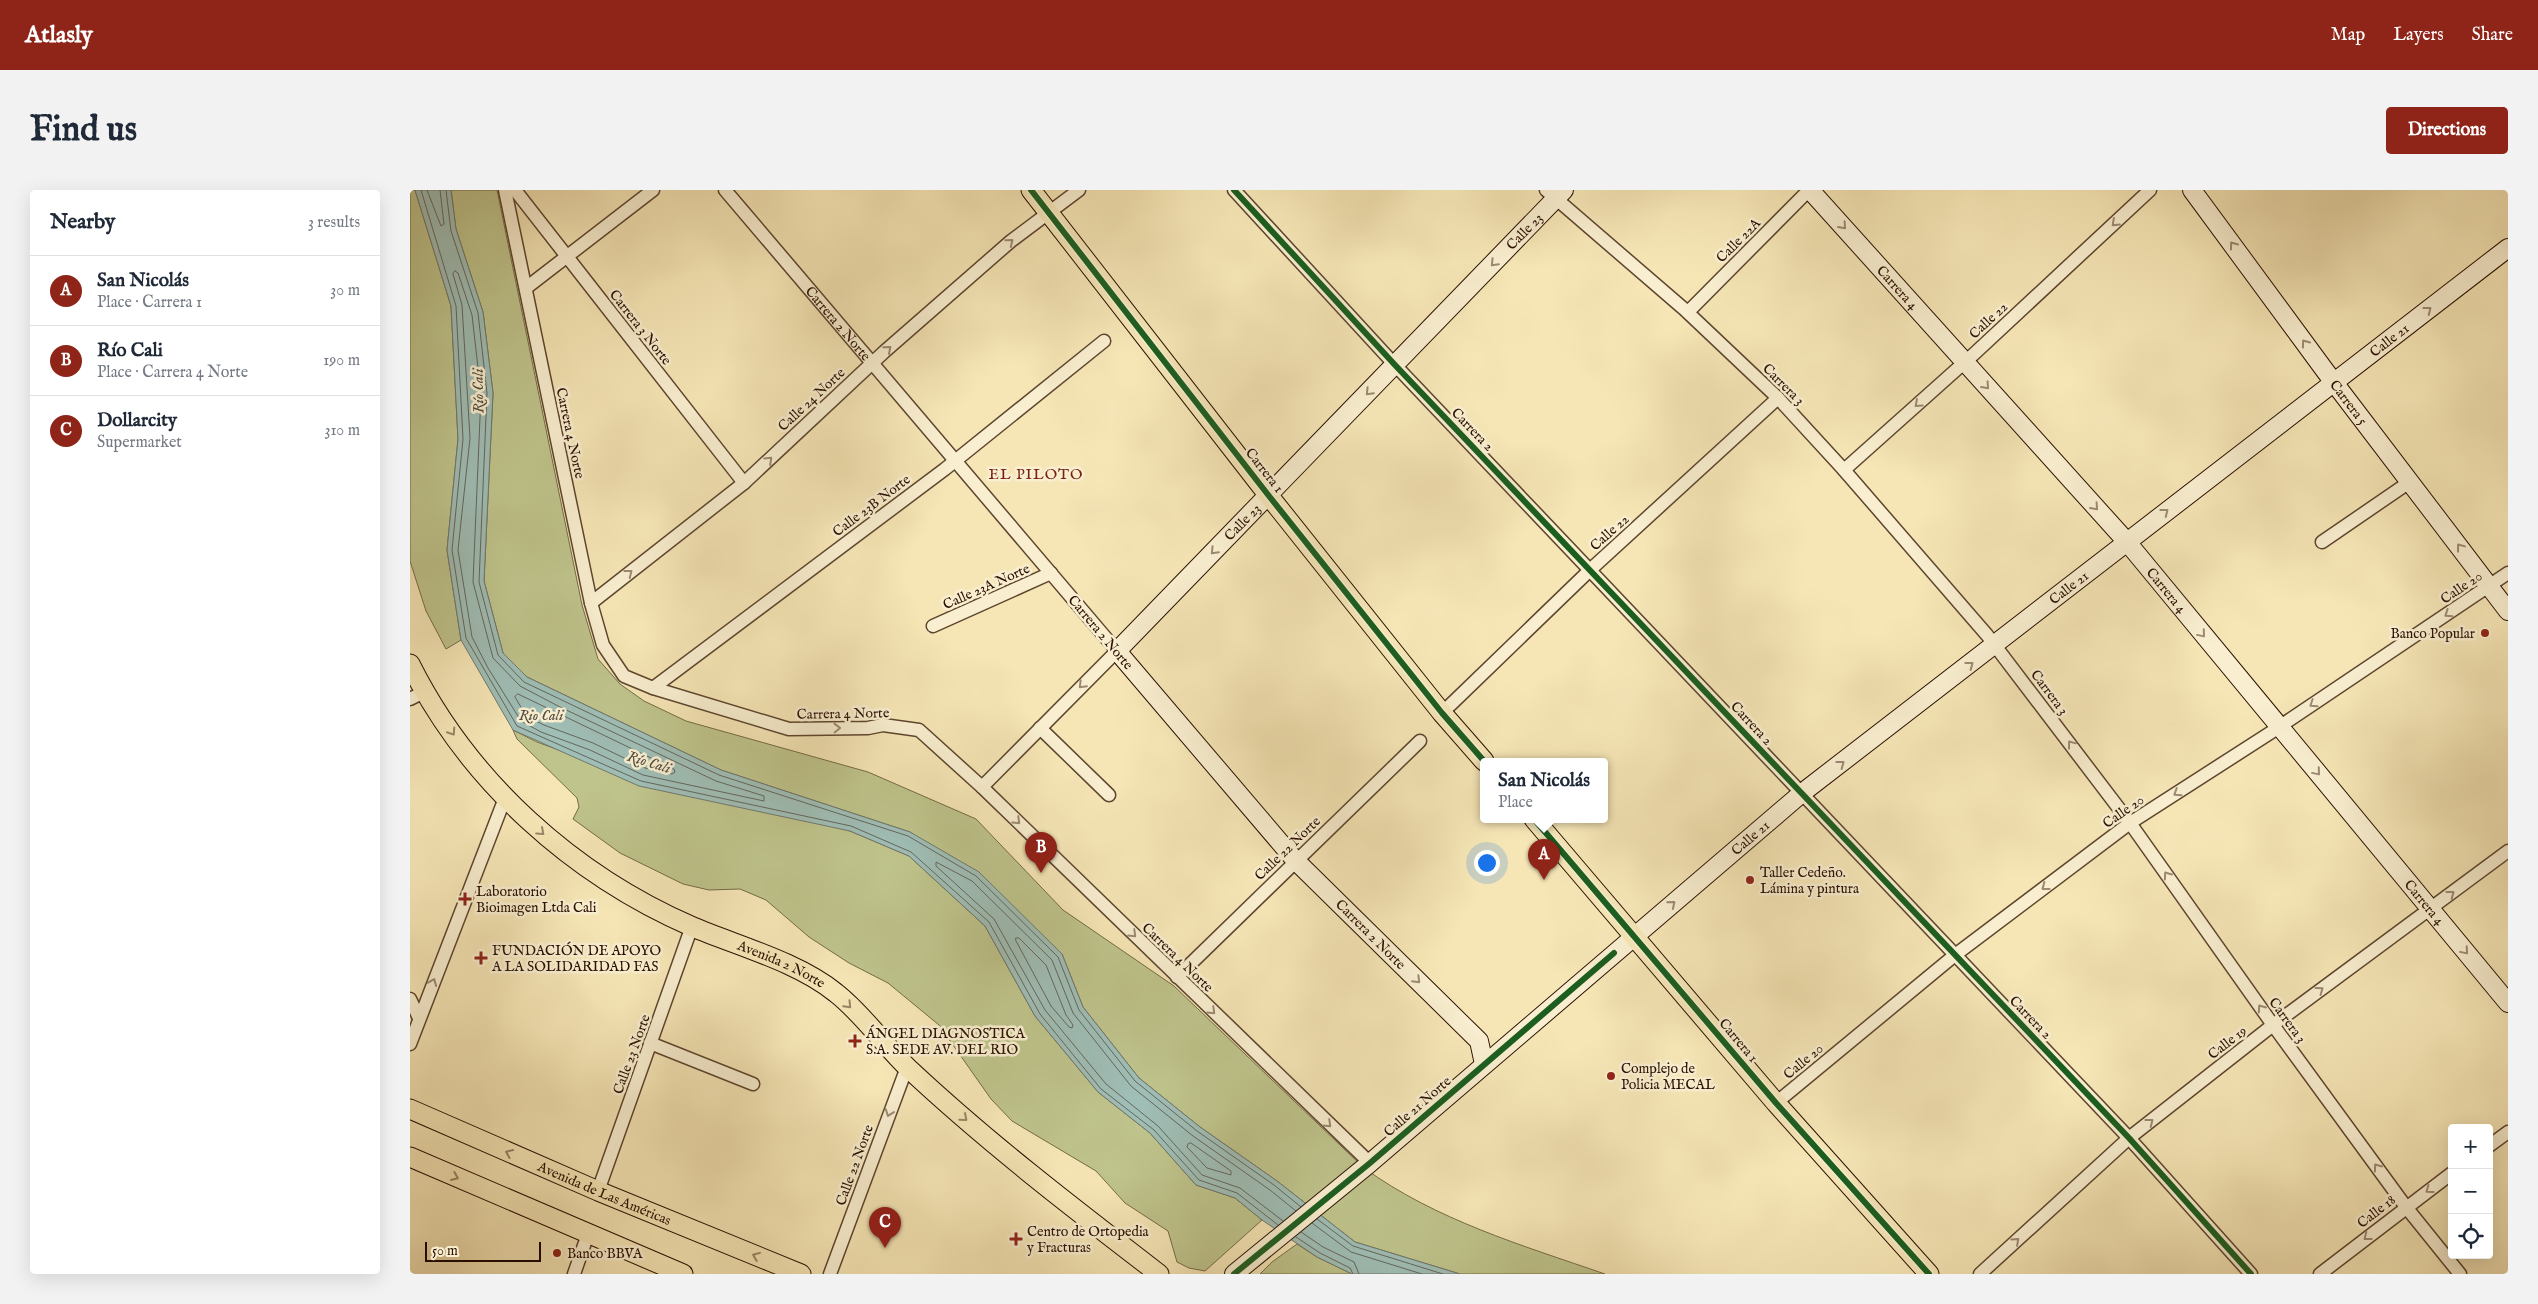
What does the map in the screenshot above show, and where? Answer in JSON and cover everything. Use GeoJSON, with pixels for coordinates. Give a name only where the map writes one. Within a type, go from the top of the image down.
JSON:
{"type":"FeatureCollection","features":[{"type":"Feature","properties":{"kind":"main road","name":"Carrera 1"},"geometry":{"type":"LineString","coordinates":[[1031,190],[1269,496],[1442,713],[1481,758]]}},
{"type":"Feature","properties":{"kind":"main road","name":"Carrera 4"},"geometry":{"type":"LineString","coordinates":[[1809,190],[2126,542],[2508,1002]]}},
{"type":"Feature","properties":{"kind":"main road","name":"Carrera 5"},"geometry":{"type":"LineString","coordinates":[[2192,190],[2334,382],[2508,611]]}},
{"type":"Feature","properties":{"kind":"main road","name":"Calle 23"},"geometry":{"type":"LineString","coordinates":[[1117,651],[1395,365],[1555,193]]}},
{"type":"Feature","properties":{"kind":"main road","name":"Calle 21"},"geometry":{"type":"LineString","coordinates":[[1635,935],[1802,794],[2508,248]]}},
{"type":"Feature","properties":{"kind":"main road","name":"Carrera 2 Norte"},"geometry":{"type":"LineString","coordinates":[[1117,651],[1295,860],[1479,1041]]}},
{"type":"Feature","properties":{"kind":"main road","name":"Avenida 2 Norte"},"geometry":{"type":"LineString","coordinates":[[410,664],[417,696],[505,798],[552,842],[602,878],[692,926],[798,970],[836,992],[907,1067],[1030,1176],[1159,1274]]}},
{"type":"Feature","properties":{"kind":"main road","name":"Carrera 1"},"geometry":{"type":"LineString","coordinates":[[1537,823],[1776,1102],[1930,1274]]}},
{"type":"Feature","properties":{"kind":"main road","name":"Calle 21 Norte"},"geometry":{"type":"LineString","coordinates":[[1234,1274],[1258,1252],[1370,1163],[1635,935]]}},
{"type":"Feature","properties":{"kind":"main road"},"geometry":{"type":"LineString","coordinates":[[1484,1064],[1479,1041],[1509,1042]]}},
{"type":"Feature","properties":{"kind":"main road","name":"Avenida de Las Américas"},"geometry":{"type":"LineString","coordinates":[[410,1109],[598,1191],[801,1274]]}},
{"type":"Feature","properties":{"kind":"main road"},"geometry":{"type":"LineString","coordinates":[[410,1158],[683,1274]]}},
{"type":"Feature","properties":{"kind":"street","name":"Carrera 4 Norte"},"geometry":{"type":"LineString","coordinates":[[505,190],[591,603],[603,645],[624,676],[652,688],[789,729],[868,728],[883,725],[919,730],[982,787],[1370,1163]]}},
{"type":"Feature","properties":{"kind":"street","name":"Carrera 3 Norte"},"geometry":{"type":"LineString","coordinates":[[515,190],[744,484]]}},
{"type":"Feature","properties":{"kind":"street"},"geometry":{"type":"LineString","coordinates":[[526,288],[653,190]]}},
{"type":"Feature","properties":{"kind":"street","name":"Carrera 2 Norte"},"geometry":{"type":"LineString","coordinates":[[725,190],[1117,651]]}},
{"type":"Feature","properties":{"kind":"street","name":"Calle 24 Norte"},"geometry":{"type":"LineString","coordinates":[[591,603],[744,484],[872,363],[1011,241],[1079,190]]}},
{"type":"Feature","properties":{"kind":"street","name":"Carrera 2"},"geometry":{"type":"LineString","coordinates":[[1234,190],[1395,365],[2130,1138],[2251,1274]]}},
{"type":"Feature","properties":{"kind":"street","name":"Calle 22A"},"geometry":{"type":"LineString","coordinates":[[1688,312],[1809,190]]}},
{"type":"Feature","properties":{"kind":"street","name":"Calle 22"},"geometry":{"type":"LineString","coordinates":[[1844,470],[1965,362],[2150,190]]}},
{"type":"Feature","properties":{"kind":"street","name":"Carrera 3"},"geometry":{"type":"LineString","coordinates":[[1555,193],[1688,312],[1778,398],[1844,470],[1995,646],[2130,823],[2273,1025],[2406,1207],[2460,1274]]}},
{"type":"Feature","properties":{"kind":"street","name":"Calle 23B Norte"},"geometry":{"type":"LineString","coordinates":[[652,688],[955,461],[1104,341]]}},
{"type":"Feature","properties":{"kind":"street","name":"Calle 22"},"geometry":{"type":"LineString","coordinates":[[1442,713],[1590,570],[1778,398]]}},
{"type":"Feature","properties":{"kind":"street"},"geometry":{"type":"LineString","coordinates":[[2322,542],[2410,481]]}},
{"type":"Feature","properties":{"kind":"street","name":"Calle 23A Norte"},"geometry":{"type":"LineString","coordinates":[[933,626],[1051,573]]}},
{"type":"Feature","properties":{"kind":"street","name":"Calle 20"},"geometry":{"type":"LineString","coordinates":[[1776,1102],[1955,955],[2130,823],[2279,727],[2508,573]]}},
{"type":"Feature","properties":{"kind":"street","name":"Calle 23"},"geometry":{"type":"LineString","coordinates":[[982,787],[1117,651]]}},
{"type":"Feature","properties":{"kind":"street"},"geometry":{"type":"LineString","coordinates":[[1040,728],[1109,795]]}},
{"type":"Feature","properties":{"kind":"street","name":"Calle 22 Norte"},"geometry":{"type":"LineString","coordinates":[[1177,977],[1295,860],[1420,742]]}},
{"type":"Feature","properties":{"kind":"street"},"geometry":{"type":"LineString","coordinates":[[410,1044],[505,798]]}},
{"type":"Feature","properties":{"kind":"street","name":"Calle 19"},"geometry":{"type":"LineString","coordinates":[[1980,1274],[2130,1138],[2273,1025],[2508,851]]}},
{"type":"Feature","properties":{"kind":"street","name":"Calle 23 Norte"},"geometry":{"type":"LineString","coordinates":[[598,1191],[692,926]]}},
{"type":"Feature","properties":{"kind":"street"},"geometry":{"type":"LineString","coordinates":[[410,999],[419,1018]]}},
{"type":"Feature","properties":{"kind":"street"},"geometry":{"type":"LineString","coordinates":[[650,1042],[752,1084]]}},
{"type":"Feature","properties":{"kind":"street","name":"Calle 22 Norte"},"geometry":{"type":"LineString","coordinates":[[830,1274],[907,1067]]}},
{"type":"Feature","properties":{"kind":"street"},"geometry":{"type":"LineString","coordinates":[[2493,1143],[2508,1132]]}},
{"type":"Feature","properties":{"kind":"street","name":"Calle 18"},"geometry":{"type":"LineString","coordinates":[[2320,1274],[2448,1176]]}},
{"type":"Feature","properties":{"kind":"street"},"geometry":{"type":"LineString","coordinates":[[574,1274],[588,1234]]}},
{"type":"Feature","properties":{"kind":"green space"},"geometry":{"type":"Polygon","coordinates":[[[410,190],[415,190],[451,306],[458,439],[447,550],[461,640],[446,649],[426,611],[410,561],[410,190]]]}},
{"type":"Feature","properties":{"kind":"green space"},"geometry":{"type":"Polygon","coordinates":[[[451,190],[497,190],[582,605],[598,659],[620,684],[644,701],[686,721],[868,772],[976,819],[1063,910],[1174,986],[1364,1168],[1420,1202],[1450,1217],[1480,1230],[1605,1274],[1460,1274],[1355,1242],[1277,1181],[1200,1127],[1139,1078],[1083,1007],[1062,954],[910,832],[721,770],[527,677],[503,653],[484,581],[493,393],[483,312],[456,229],[451,190]]]}},
{"type":"Feature","properties":{"kind":"green space"},"geometry":{"type":"Polygon","coordinates":[[[513,730],[537,742],[586,760],[850,831],[909,856],[985,926],[1035,1016],[1098,1092],[1150,1133],[1196,1185],[1235,1198],[1262,1220],[1205,1271],[1189,1268],[1177,1262],[1168,1231],[1125,1203],[1096,1171],[1012,1121],[991,1099],[939,1025],[888,983],[849,963],[809,937],[766,900],[740,889],[709,890],[683,884],[620,853],[573,819],[579,807],[577,798],[517,739],[513,730]]]}},
{"type":"Feature","properties":{"kind":"green space"},"geometry":{"type":"Polygon","coordinates":[[[1297,1244],[1317,1257],[1352,1274],[1260,1274],[1272,1262],[1297,1244]]]}},
{"type":"Feature","properties":{"kind":"water","name":"Rio Cali"},"geometry":{"type":"Polygon","coordinates":[[[415,190],[451,190],[456,229],[483,312],[493,393],[484,581],[503,653],[527,677],[721,770],[910,832],[979,872],[1062,954],[1083,1007],[1139,1078],[1200,1127],[1277,1181],[1355,1242],[1460,1274],[1352,1274],[1317,1257],[1262,1220],[1235,1198],[1196,1185],[1150,1133],[1098,1092],[1035,1016],[985,926],[909,856],[850,831],[639,786],[513,730],[461,640],[447,550],[458,439],[451,306],[415,190]]]}},
{"type":"Feature","properties":{"kind":"cycle path"},"geometry":{"type":"LineString","coordinates":[[1031,190],[1269,496],[1442,713],[1481,758]]}},
{"type":"Feature","properties":{"kind":"cycle path"},"geometry":{"type":"LineString","coordinates":[[1234,190],[1395,365],[2129,1138],[2251,1274]]}},
{"type":"Feature","properties":{"kind":"cycle path"},"geometry":{"type":"LineString","coordinates":[[1537,823],[1776,1103],[1929,1274]]}},
{"type":"Feature","properties":{"kind":"cycle path"},"geometry":{"type":"LineString","coordinates":[[1234,1274],[1370,1163],[1614,953]]}},
{"type":"Feature","properties":{"kind":"place","name":"Banco Popular"},"geometry":{"type":"Point","coordinates":[2485,633]}},
{"type":"Feature","properties":{"kind":"place","name":"Río Cali"},"geometry":{"type":"Point","coordinates":[1041,873]}},
{"type":"Feature","properties":{"kind":"place","name":"San Nicolás"},"geometry":{"type":"Point","coordinates":[1544,880]}},
{"type":"Feature","properties":{"kind":"place","name":"Taller Cedeño. Lámina y pintura"},"geometry":{"type":"Point","coordinates":[1750,880]}},
{"type":"Feature","properties":{"kind":"place","name":"Laboratorio Bioimagen Ltda Cali"},"geometry":{"type":"Point","coordinates":[465,899]}},
{"type":"Feature","properties":{"kind":"place","name":"FUNDACIÓN DE APOYO A LA SOLIDARIDAD FAS"},"geometry":{"type":"Point","coordinates":[481,958]}},
{"type":"Feature","properties":{"kind":"place","name":"ÁNGEL DIAGNOSTICA S.A. SEDE AV. DEL RIO"},"geometry":{"type":"Point","coordinates":[855,1041]}},
{"type":"Feature","properties":{"kind":"place","name":"Complejo de Policia MECAL"},"geometry":{"type":"Point","coordinates":[1611,1076]}},
{"type":"Feature","properties":{"kind":"place","name":"Centro de Ortopedia y Fracturas"},"geometry":{"type":"Point","coordinates":[1016,1239]}},
{"type":"Feature","properties":{"kind":"place","name":"Dollarcity"},"geometry":{"type":"Point","coordinates":[885,1248]}},
{"type":"Feature","properties":{"kind":"place","name":"Banco BBVA"},"geometry":{"type":"Point","coordinates":[557,1253]}},
{"type":"Feature","properties":{"kind":"district","name":"EL PILOTO"},"geometry":{"type":"Point","coordinates":[1036,474]}}]}
